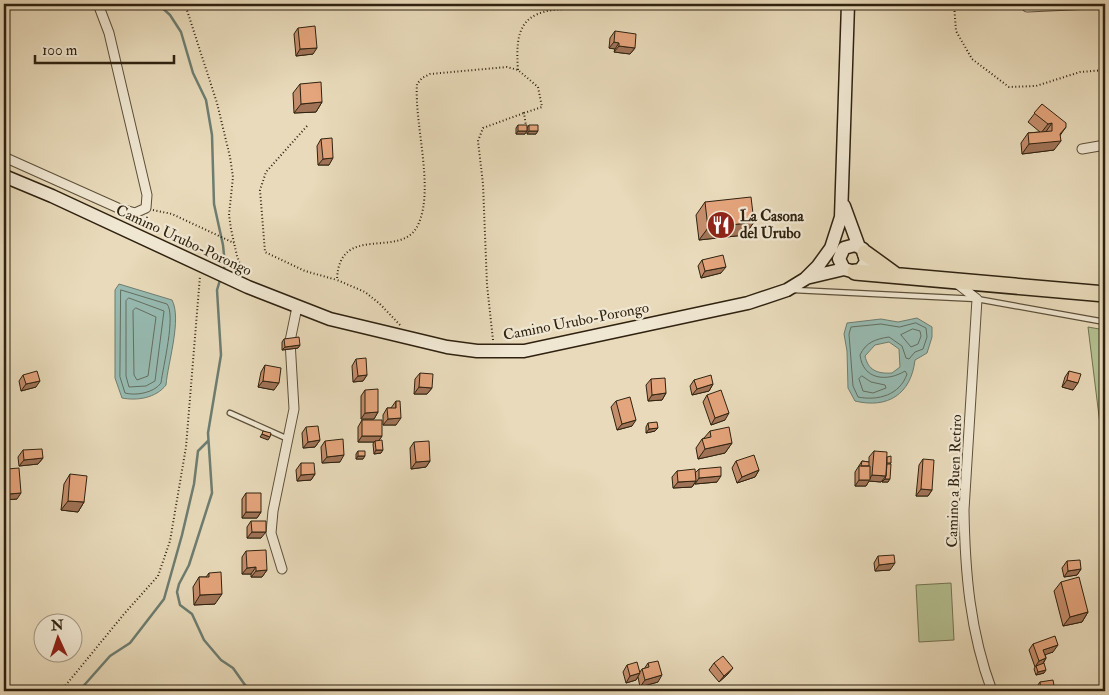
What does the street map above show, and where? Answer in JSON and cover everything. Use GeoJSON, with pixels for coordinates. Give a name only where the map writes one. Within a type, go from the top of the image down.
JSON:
{"type":"FeatureCollection","features":[{"type":"Feature","properties":{"kind":"main road","name":"Camino Urubo-Porongo"},"geometry":{"type":"LineString","coordinates":[[4,176],[52,196],[229,279],[330,319],[447,347],[494,352],[524,351],[748,303],[787,290],[805,279],[831,248],[841,217],[848,4]]}},
{"type":"Feature","properties":{"kind":"main road"},"geometry":{"type":"LineString","coordinates":[[805,279],[850,271],[864,266],[862,250],[846,216],[842,197]]}},
{"type":"Feature","properties":{"kind":"main road"},"geometry":{"type":"LineString","coordinates":[[841,217],[841,251],[839,259],[850,271],[1105,294]]}},
{"type":"Feature","properties":{"kind":"main road"},"geometry":{"type":"LineString","coordinates":[[841,251],[851,245],[862,250],[894,274]]}},
{"type":"Feature","properties":{"kind":"street"},"geometry":{"type":"LineString","coordinates":[[4,157],[118,208],[135,213],[146,208],[147,195],[109,33],[98,4]]}},
{"type":"Feature","properties":{"kind":"street"},"geometry":{"type":"LineString","coordinates":[[1027,7],[1093,4]]}},
{"type":"Feature","properties":{"kind":"street"},"geometry":{"type":"LineString","coordinates":[[1082,149],[1105,145]]}},
{"type":"Feature","properties":{"kind":"street"},"geometry":{"type":"LineString","coordinates":[[954,281],[977,299]]}},
{"type":"Feature","properties":{"kind":"street","name":"Camino a Buen Retiro"},"geometry":{"type":"LineString","coordinates":[[977,299],[964,510],[964,544],[969,603],[982,663],[992,691]]}},
{"type":"Feature","properties":{"kind":"street"},"geometry":{"type":"LineString","coordinates":[[282,569],[270,533],[294,409],[290,341],[297,307]]}},
{"type":"Feature","properties":{"kind":"lane"},"geometry":{"type":"LineString","coordinates":[[787,290],[906,293],[977,299],[1105,322]]}},
{"type":"Feature","properties":{"kind":"lane"},"geometry":{"type":"LineString","coordinates":[[230,413],[289,440]]}},
{"type":"Feature","properties":{"kind":"path"},"geometry":{"type":"LineString","coordinates":[[185,4],[217,103],[230,158],[233,177],[229,215],[248,287]]}},
{"type":"Feature","properties":{"kind":"path"},"geometry":{"type":"LineString","coordinates":[[954,4],[956,31],[972,59],[1009,87],[1036,86],[1080,72],[1105,70]]}},
{"type":"Feature","properties":{"kind":"path"},"geometry":{"type":"LineString","coordinates":[[518,70],[519,39],[522,26],[534,14],[546,10],[564,10]]}},
{"type":"Feature","properties":{"kind":"path"},"geometry":{"type":"LineString","coordinates":[[337,280],[338,268],[350,250],[364,244],[392,241],[409,236],[418,225],[424,197],[424,178],[416,93],[417,84],[422,78],[430,74],[507,67],[518,70],[538,87],[542,107],[483,128],[478,141],[483,184],[486,276],[494,352]]}},
{"type":"Feature","properties":{"kind":"path"},"geometry":{"type":"LineString","coordinates":[[524,113],[526,128]]}},
{"type":"Feature","properties":{"kind":"path"},"geometry":{"type":"LineString","coordinates":[[307,126],[266,172],[260,190],[265,252],[305,271],[337,280],[365,292],[396,319],[408,338]]}},
{"type":"Feature","properties":{"kind":"path"},"geometry":{"type":"LineString","coordinates":[[146,208],[172,214],[235,243]]}},
{"type":"Feature","properties":{"kind":"path"},"geometry":{"type":"LineString","coordinates":[[62,691],[124,614],[158,576],[172,532],[186,447],[204,267]]}},
{"type":"Feature","properties":{"kind":"green space"},"geometry":{"type":"Polygon","coordinates":[[[1088,327],[1105,330],[1105,465],[1088,327]]]}},
{"type":"Feature","properties":{"kind":"green space"},"geometry":{"type":"Polygon","coordinates":[[[951,583],[954,640],[919,642],[916,585],[951,583]]]}},
{"type":"Feature","properties":{"kind":"water"},"geometry":{"type":"Polygon","coordinates":[[[119,284],[172,300],[175,308],[174,341],[166,385],[157,393],[146,398],[122,398],[115,378],[115,290],[119,284]]]}},
{"type":"Feature","properties":{"kind":"water"},"geometry":{"type":"Polygon","coordinates":[[[917,318],[932,327],[932,337],[927,353],[915,360],[909,382],[896,396],[878,403],[855,401],[848,388],[847,351],[844,334],[847,323],[881,319],[898,322],[917,318]],[[889,342],[875,345],[865,356],[866,361],[871,368],[878,372],[892,373],[900,367],[899,349],[889,342]]]}},
{"type":"Feature","properties":{"kind":"building"},"geometry":{"type":"Polygon","coordinates":[[[315,26],[317,48],[300,49],[298,28],[315,26]]]}},
{"type":"Feature","properties":{"kind":"building"},"geometry":{"type":"Polygon","coordinates":[[[615,31],[636,34],[635,48],[619,46],[619,43],[614,42],[615,31]]]}},
{"type":"Feature","properties":{"kind":"building"},"geometry":{"type":"Polygon","coordinates":[[[321,82],[322,102],[301,104],[300,84],[321,82]]]}},
{"type":"Feature","properties":{"kind":"building"},"geometry":{"type":"Polygon","coordinates":[[[1042,104],[1066,123],[1066,127],[1060,134],[1061,141],[1029,144],[1028,133],[1052,131],[1052,123],[1048,124],[1034,113],[1042,104]]]}},
{"type":"Feature","properties":{"kind":"building"},"geometry":{"type":"Polygon","coordinates":[[[518,125],[527,125],[527,131],[518,131],[518,125]]]}},
{"type":"Feature","properties":{"kind":"building"},"geometry":{"type":"Polygon","coordinates":[[[529,125],[538,125],[538,131],[529,131],[529,125]]]}},
{"type":"Feature","properties":{"kind":"building"},"geometry":{"type":"Polygon","coordinates":[[[332,138],[333,158],[323,159],[321,139],[332,138]]]}},
{"type":"Feature","properties":{"kind":"building"},"geometry":{"type":"Polygon","coordinates":[[[751,197],[754,222],[708,228],[705,202],[751,197]]]}},
{"type":"Feature","properties":{"kind":"building"},"geometry":{"type":"Polygon","coordinates":[[[723,255],[726,267],[705,271],[702,260],[723,255]]]}},
{"type":"Feature","properties":{"kind":"building"},"geometry":{"type":"Polygon","coordinates":[[[299,337],[300,345],[285,347],[284,339],[299,337]]]}},
{"type":"Feature","properties":{"kind":"building"},"geometry":{"type":"Polygon","coordinates":[[[366,358],[367,375],[358,376],[356,359],[366,358]]]}},
{"type":"Feature","properties":{"kind":"building"},"geometry":{"type":"Polygon","coordinates":[[[265,365],[281,368],[279,383],[263,381],[265,365]]]}},
{"type":"Feature","properties":{"kind":"building"},"geometry":{"type":"Polygon","coordinates":[[[37,371],[40,381],[26,384],[23,375],[37,371]]]}},
{"type":"Feature","properties":{"kind":"building"},"geometry":{"type":"Polygon","coordinates":[[[1069,371],[1081,374],[1078,383],[1067,380],[1069,371]]]}},
{"type":"Feature","properties":{"kind":"building"},"geometry":{"type":"Polygon","coordinates":[[[420,373],[433,374],[432,388],[419,387],[420,373]]]}},
{"type":"Feature","properties":{"kind":"building"},"geometry":{"type":"Polygon","coordinates":[[[711,375],[713,384],[697,389],[694,380],[711,375]]]}},
{"type":"Feature","properties":{"kind":"building"},"geometry":{"type":"Polygon","coordinates":[[[665,378],[666,393],[652,395],[651,379],[665,378]]]}},
{"type":"Feature","properties":{"kind":"building"},"geometry":{"type":"Polygon","coordinates":[[[378,389],[378,412],[365,413],[365,390],[378,389]]]}},
{"type":"Feature","properties":{"kind":"building"},"geometry":{"type":"Polygon","coordinates":[[[721,390],[729,413],[715,418],[707,395],[721,390]]]}},
{"type":"Feature","properties":{"kind":"building"},"geometry":{"type":"Polygon","coordinates":[[[630,397],[636,420],[622,424],[616,401],[630,397]]]}},
{"type":"Feature","properties":{"kind":"building"},"geometry":{"type":"Polygon","coordinates":[[[396,401],[400,401],[401,418],[388,419],[387,408],[396,408],[396,401]]]}},
{"type":"Feature","properties":{"kind":"building"},"geometry":{"type":"Polygon","coordinates":[[[362,420],[382,420],[382,436],[362,436],[362,420]]]}},
{"type":"Feature","properties":{"kind":"building"},"geometry":{"type":"Polygon","coordinates":[[[657,422],[658,428],[649,429],[648,423],[657,422]]]}},
{"type":"Feature","properties":{"kind":"building"},"geometry":{"type":"Polygon","coordinates":[[[318,426],[320,440],[308,442],[306,427],[318,426]]]}},
{"type":"Feature","properties":{"kind":"building"},"geometry":{"type":"Polygon","coordinates":[[[729,427],[732,443],[705,449],[702,439],[711,437],[710,431],[729,427]]]}},
{"type":"Feature","properties":{"kind":"building"},"geometry":{"type":"Polygon","coordinates":[[[263,431],[271,433],[270,437],[262,434],[263,431]]]}},
{"type":"Feature","properties":{"kind":"building"},"geometry":{"type":"Polygon","coordinates":[[[343,439],[344,455],[327,457],[325,441],[343,439]]]}},
{"type":"Feature","properties":{"kind":"building"},"geometry":{"type":"Polygon","coordinates":[[[382,440],[383,450],[376,450],[375,441],[382,440]]]}},
{"type":"Feature","properties":{"kind":"building"},"geometry":{"type":"Polygon","coordinates":[[[429,441],[430,461],[416,462],[414,442],[429,441]]]}},
{"type":"Feature","properties":{"kind":"building"},"geometry":{"type":"Polygon","coordinates":[[[42,449],[43,458],[24,460],[23,450],[42,449]]]}},
{"type":"Feature","properties":{"kind":"building"},"geometry":{"type":"Polygon","coordinates":[[[358,451],[365,451],[365,456],[358,456],[358,451]]]}},
{"type":"Feature","properties":{"kind":"building"},"geometry":{"type":"Polygon","coordinates":[[[874,451],[887,452],[886,476],[872,475],[874,451]]]}},
{"type":"Feature","properties":{"kind":"building"},"geometry":{"type":"Polygon","coordinates":[[[754,455],[759,470],[742,477],[736,461],[754,455]]]}},
{"type":"Feature","properties":{"kind":"building"},"geometry":{"type":"Polygon","coordinates":[[[891,456],[891,463],[887,463],[887,457],[891,456]]]}},
{"type":"Feature","properties":{"kind":"building"},"geometry":{"type":"Polygon","coordinates":[[[923,459],[934,460],[932,490],[921,489],[923,459]]]}},
{"type":"Feature","properties":{"kind":"building"},"geometry":{"type":"Polygon","coordinates":[[[862,461],[869,462],[869,466],[861,466],[862,461]]]}},
{"type":"Feature","properties":{"kind":"building"},"geometry":{"type":"Polygon","coordinates":[[[301,463],[314,463],[315,474],[301,475],[301,463]]]}},
{"type":"Feature","properties":{"kind":"building"},"geometry":{"type":"Polygon","coordinates":[[[887,464],[891,464],[890,479],[885,479],[887,464]]]}},
{"type":"Feature","properties":{"kind":"building"},"geometry":{"type":"Polygon","coordinates":[[[859,466],[870,466],[870,480],[859,480],[859,466]]]}},
{"type":"Feature","properties":{"kind":"building"},"geometry":{"type":"Polygon","coordinates":[[[721,467],[721,476],[699,478],[699,469],[721,467]]]}},
{"type":"Feature","properties":{"kind":"building"},"geometry":{"type":"Polygon","coordinates":[[[19,468],[21,493],[9,494],[7,469],[19,468]]]}},
{"type":"Feature","properties":{"kind":"building"},"geometry":{"type":"Polygon","coordinates":[[[695,469],[696,481],[678,482],[677,471],[695,469]]]}},
{"type":"Feature","properties":{"kind":"building"},"geometry":{"type":"Polygon","coordinates":[[[70,474],[87,476],[84,502],[68,501],[70,474]]]}},
{"type":"Feature","properties":{"kind":"building"},"geometry":{"type":"Polygon","coordinates":[[[246,493],[261,493],[261,512],[246,512],[246,493]]]}},
{"type":"Feature","properties":{"kind":"building"},"geometry":{"type":"Polygon","coordinates":[[[251,521],[266,521],[266,532],[252,532],[251,521]]]}},
{"type":"Feature","properties":{"kind":"building"},"geometry":{"type":"Polygon","coordinates":[[[266,550],[267,570],[256,571],[256,567],[247,568],[246,551],[266,550]]]}},
{"type":"Feature","properties":{"kind":"building"},"geometry":{"type":"Polygon","coordinates":[[[894,555],[895,563],[879,565],[878,556],[894,555]]]}},
{"type":"Feature","properties":{"kind":"building"},"geometry":{"type":"Polygon","coordinates":[[[1080,560],[1081,569],[1068,571],[1067,561],[1080,560]]]}},
{"type":"Feature","properties":{"kind":"building"},"geometry":{"type":"Polygon","coordinates":[[[221,572],[222,594],[200,595],[199,577],[209,577],[209,573],[221,572]]]}},
{"type":"Feature","properties":{"kind":"building"},"geometry":{"type":"Polygon","coordinates":[[[1079,577],[1088,612],[1070,617],[1061,582],[1079,577]]]}},
{"type":"Feature","properties":{"kind":"building"},"geometry":{"type":"Polygon","coordinates":[[[1055,636],[1058,645],[1043,650],[1046,658],[1039,661],[1033,644],[1055,636]]]}},
{"type":"Feature","properties":{"kind":"building"},"geometry":{"type":"Polygon","coordinates":[[[723,656],[733,668],[724,676],[714,663],[723,656]]]}},
{"type":"Feature","properties":{"kind":"building"},"geometry":{"type":"Polygon","coordinates":[[[658,661],[662,675],[645,680],[642,669],[649,667],[648,663],[658,661]]]}},
{"type":"Feature","properties":{"kind":"building"},"geometry":{"type":"Polygon","coordinates":[[[637,662],[640,673],[630,676],[627,665],[637,662]]]}},
{"type":"Feature","properties":{"kind":"building"},"geometry":{"type":"Polygon","coordinates":[[[1044,663],[1046,670],[1038,672],[1036,666],[1044,663]]]}},
{"type":"Feature","properties":{"kind":"building"},"geometry":{"type":"Polygon","coordinates":[[[1053,680],[1055,691],[1041,691],[1040,682],[1053,680]]]}},
{"type":"Feature","properties":{"kind":"waterway"},"geometry":{"type":"LineString","coordinates":[[158,4],[170,15],[181,32],[193,73],[206,100],[212,135],[214,204],[223,245],[225,265],[223,272]]}},
{"type":"Feature","properties":{"kind":"waterway"},"geometry":{"type":"LineString","coordinates":[[220,280],[217,290],[221,355],[208,433],[212,493],[189,565],[177,592],[180,605],[192,614],[204,640],[221,660],[233,668],[245,685],[254,691]]}},
{"type":"Feature","properties":{"kind":"waterway"},"geometry":{"type":"LineString","coordinates":[[79,691],[110,656],[130,643],[164,599],[194,484],[198,451],[208,441]]}},
{"type":"Feature","properties":{"kind":"place","name":"La Casona del Urubo"},"geometry":{"type":"Point","coordinates":[721,225]}}]}
